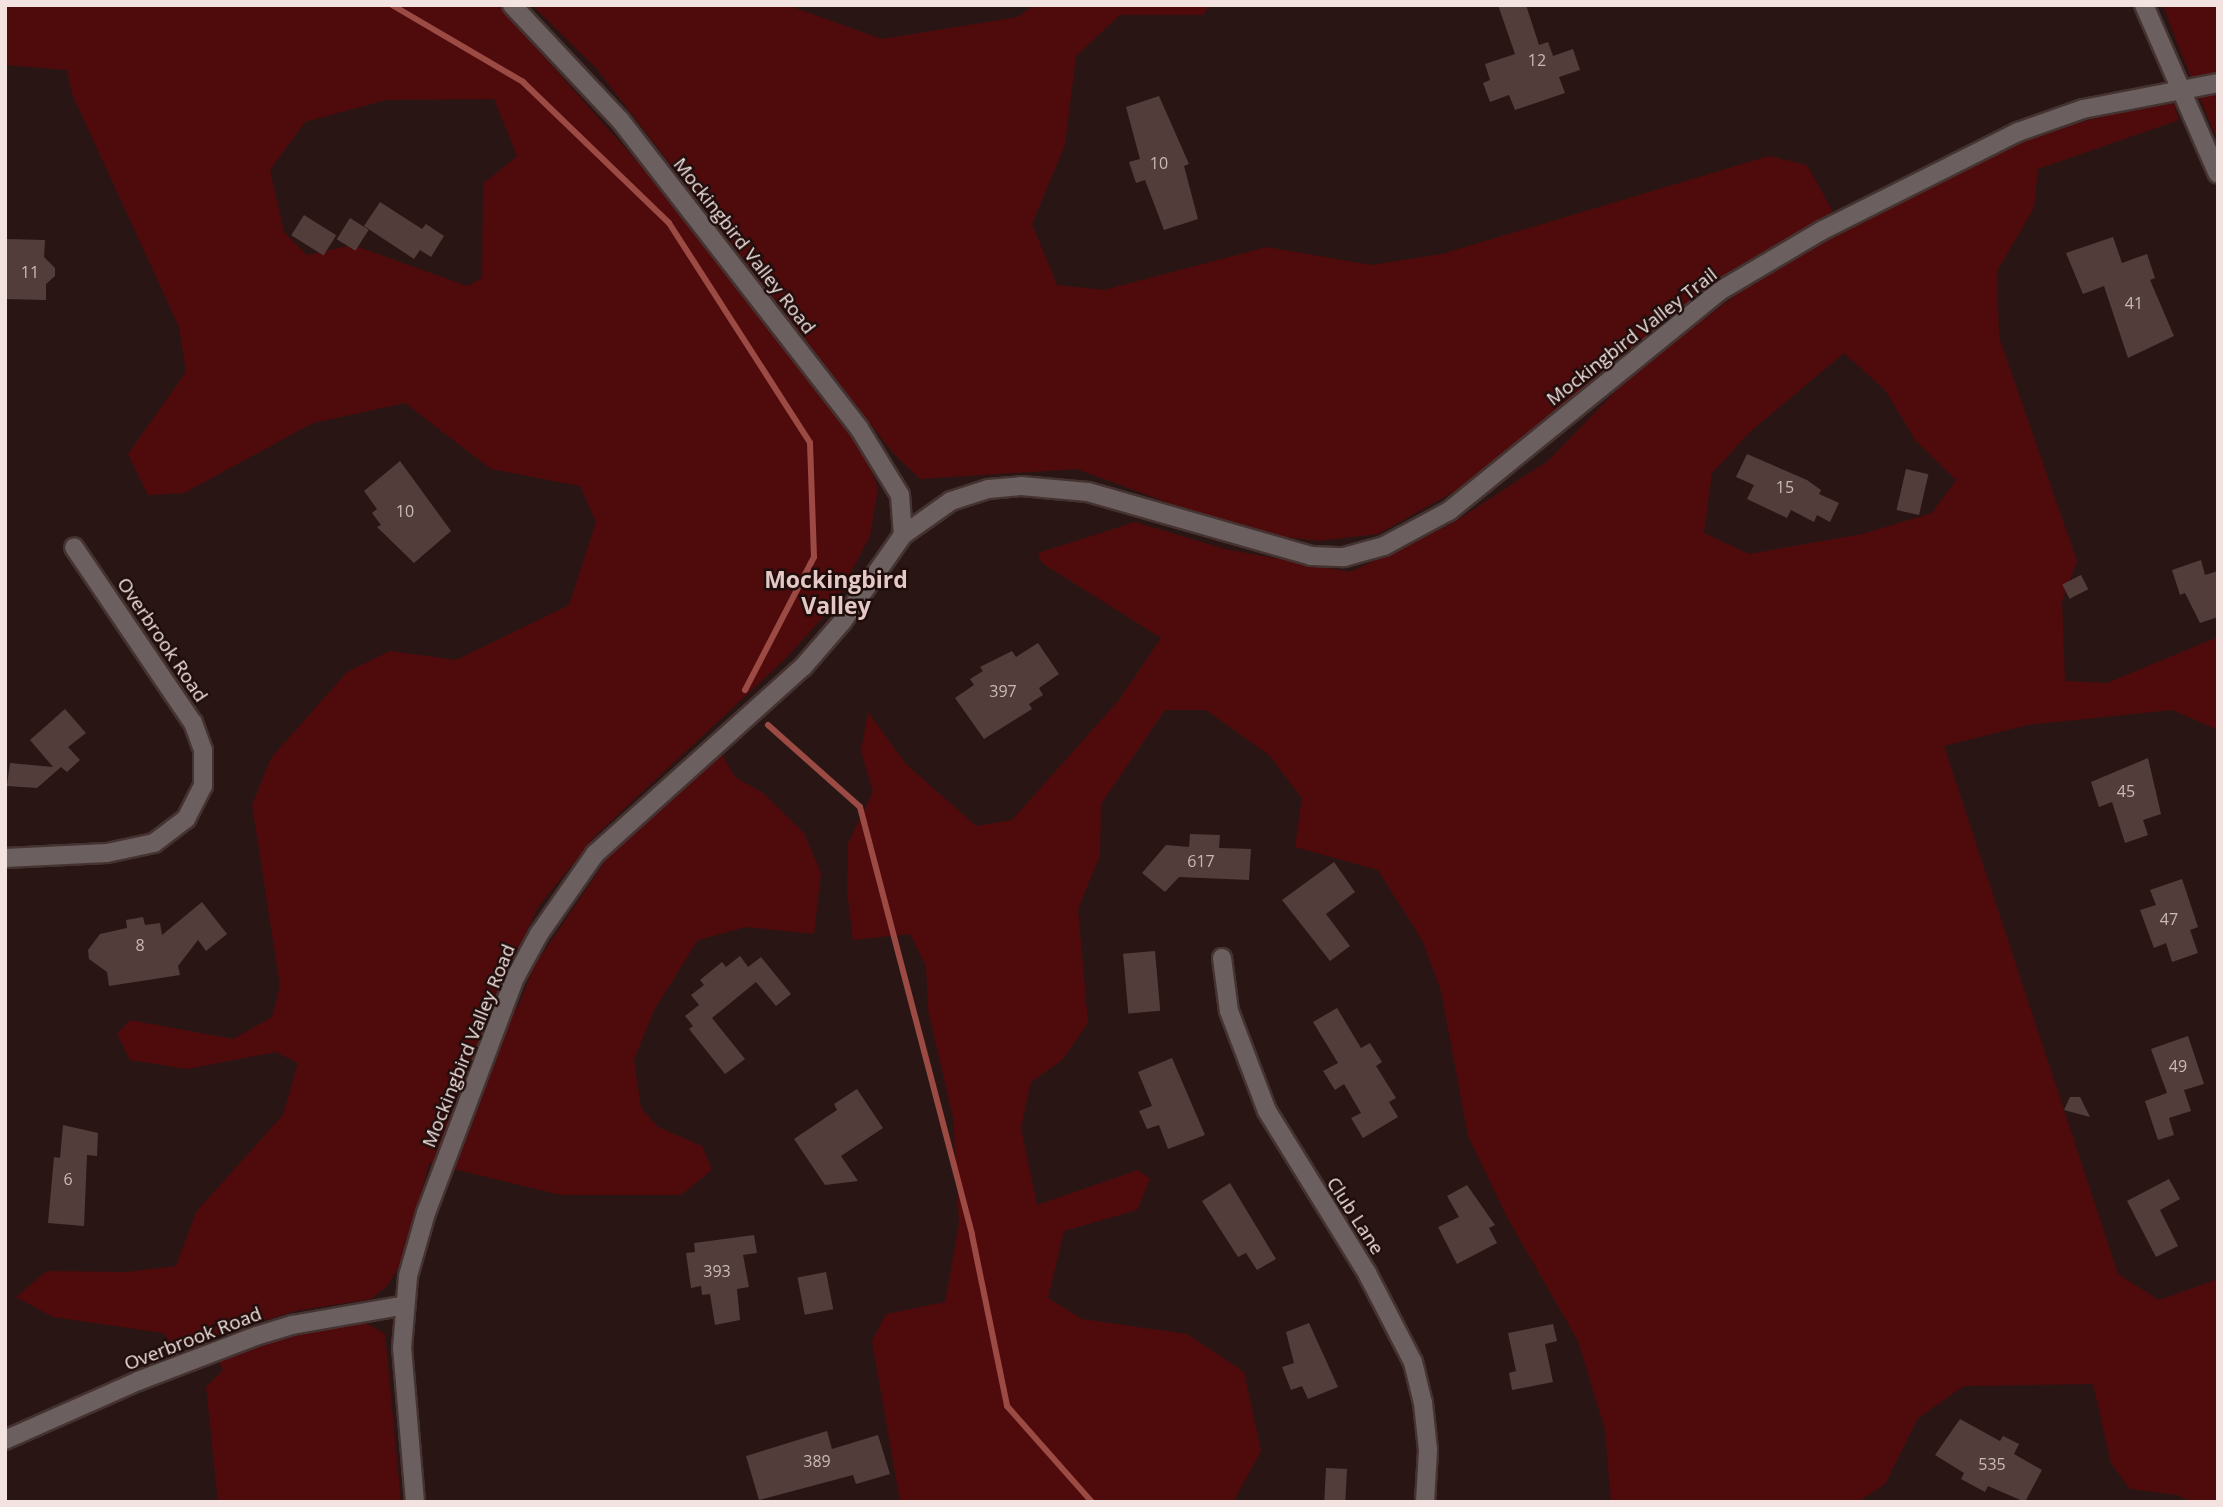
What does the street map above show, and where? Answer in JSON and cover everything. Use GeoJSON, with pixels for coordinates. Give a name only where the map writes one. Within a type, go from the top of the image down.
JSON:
{"type":"FeatureCollection","features":[{"type":"Feature","properties":{"kind":"street","name":"Mockingbird Valley Road"},"geometry":{"type":"LineString","coordinates":[[512,5],[620,120],[859,428],[900,495],[903,535]]}},
{"type":"Feature","properties":{"kind":"street"},"geometry":{"type":"LineString","coordinates":[[2144,5],[2218,174]]}},
{"type":"Feature","properties":{"kind":"street","name":"Mockingbird Valley Trail"},"geometry":{"type":"LineString","coordinates":[[1115,500],[1311,556],[1344,556],[1384,546],[1448,511],[1667,331],[1779,256],[2018,132],[2083,109],[2218,83]]}},
{"type":"Feature","properties":{"kind":"street","name":"Mockingbird Valley Road"},"geometry":{"type":"LineString","coordinates":[[415,1502],[402,1349],[405,1305],[426,1213],[468,1097],[515,978],[546,923],[596,854],[638,812],[803,667],[842,622],[903,535],[951,501],[988,489],[1065,488],[1115,500]]}},
{"type":"Feature","properties":{"kind":"street","name":"Overbrook Road"},"geometry":{"type":"LineString","coordinates":[[5,858],[131,851],[154,843],[186,819],[203,786],[203,750],[193,723],[74,547]]}},
{"type":"Feature","properties":{"kind":"street","name":"Club Lane"},"geometry":{"type":"LineString","coordinates":[[1222,958],[1229,1011],[1267,1111],[1367,1273],[1413,1362],[1427,1438],[1425,1502]]}},
{"type":"Feature","properties":{"kind":"street","name":"Overbrook Road"},"geometry":{"type":"LineString","coordinates":[[5,1440],[126,1386],[256,1336],[292,1325],[405,1305]]}},
{"type":"Feature","properties":{"kind":"shaded area"},"geometry":{"type":"Polygon","coordinates":[[[5,5],[498,5],[642,167],[863,450],[878,488],[870,536],[833,606],[786,658],[596,835],[538,907],[490,1009],[518,1007],[534,966],[619,841],[719,750],[735,777],[763,793],[804,833],[821,873],[814,934],[746,927],[698,940],[654,1010],[634,1060],[641,1108],[658,1127],[702,1146],[712,1170],[681,1195],[561,1195],[429,1163],[405,1257],[387,1286],[371,1299],[296,1311],[175,1348],[163,1333],[53,1317],[16,1297],[47,1271],[126,1272],[176,1266],[196,1212],[283,1115],[298,1063],[276,1052],[187,1069],[130,1060],[117,1034],[130,1020],[233,1039],[272,1017],[280,986],[252,805],[271,758],[347,672],[390,651],[456,660],[569,605],[596,522],[580,486],[491,469],[405,403],[313,423],[184,493],[148,495],[128,454],[186,372],[179,327],[72,94],[67,70],[5,65],[5,5]],[[494,99],[386,100],[305,122],[270,170],[284,232],[307,255],[353,245],[467,286],[482,278],[483,184],[517,156],[494,99]]]}},
{"type":"Feature","properties":{"kind":"shaded area"},"geometry":{"type":"Polygon","coordinates":[[[532,5],[787,5],[882,39],[1018,17],[1034,5],[1209,5],[1204,15],[1120,15],[1076,56],[1065,145],[1032,224],[1057,285],[1104,290],[1267,247],[1371,265],[1442,254],[1769,156],[1807,165],[1833,212],[1735,268],[1459,489],[1378,534],[1318,541],[1247,532],[1077,469],[920,479],[893,453],[597,69],[532,5]]]}},
{"type":"Feature","properties":{"kind":"shaded area"},"geometry":{"type":"Polygon","coordinates":[[[2163,5],[2218,5],[2218,142],[2177,43],[2163,5]]]}},
{"type":"Feature","properties":{"kind":"shaded area"},"geometry":{"type":"Polygon","coordinates":[[[2160,101],[2173,102],[2179,120],[2038,169],[2034,208],[1997,271],[1999,337],[2077,561],[2062,601],[2065,681],[2107,683],[2218,637],[2218,730],[2172,710],[2028,725],[1944,746],[2118,1274],[2159,1300],[2218,1279],[2218,1502],[2192,1502],[2177,1495],[2130,1489],[2111,1463],[2093,1384],[1964,1386],[1918,1418],[1885,1484],[1858,1502],[1611,1502],[1605,1430],[1578,1341],[1507,1217],[1468,1136],[1441,991],[1422,940],[1378,870],[1295,847],[1302,798],[1269,755],[1206,710],[1165,710],[1101,804],[1100,855],[1078,909],[1088,1023],[1062,1060],[1031,1082],[1021,1128],[1037,1205],[1138,1170],[1150,1179],[1137,1210],[1064,1231],[1048,1298],[1082,1319],[1187,1334],[1244,1372],[1261,1451],[1233,1502],[900,1502],[872,1341],[886,1314],[945,1302],[959,1224],[953,1118],[928,1010],[926,966],[910,934],[853,940],[847,891],[848,843],[873,792],[861,751],[868,712],[906,764],[976,826],[1012,820],[1119,700],[1161,638],[1042,563],[1038,553],[1135,522],[1225,549],[1350,572],[1451,524],[1548,461],[1636,370],[1744,289],[1941,177],[2048,131],[2160,101]],[[1844,353],[1751,431],[1712,473],[1704,533],[1749,554],[1862,534],[1932,513],[1956,480],[1916,441],[1885,390],[1844,353]]]}},
{"type":"Feature","properties":{"kind":"shaded area"},"geometry":{"type":"Polygon","coordinates":[[[355,1317],[385,1334],[401,1502],[218,1502],[206,1387],[223,1370],[217,1358],[355,1317]]]}},
{"type":"Feature","properties":{"kind":"building"},"geometry":{"type":"Polygon","coordinates":[[[1498,5],[1526,5],[1539,45],[1548,42],[1553,56],[1573,49],[1580,70],[1559,77],[1565,93],[1515,110],[1509,95],[1490,102],[1483,83],[1490,80],[1485,64],[1515,54],[1498,5]]]}},
{"type":"Feature","properties":{"kind":"building"},"geometry":{"type":"Polygon","coordinates":[[[1159,96],[1189,164],[1184,166],[1198,219],[1164,230],[1145,180],[1136,183],[1129,162],[1140,159],[1126,107],[1159,96]]]}},
{"type":"Feature","properties":{"kind":"building"},"geometry":{"type":"Polygon","coordinates":[[[380,202],[422,229],[426,224],[444,236],[431,257],[420,250],[414,259],[364,226],[380,202]]]}},
{"type":"Feature","properties":{"kind":"building"},"geometry":{"type":"Polygon","coordinates":[[[304,215],[336,235],[324,255],[291,235],[304,215]]]}},
{"type":"Feature","properties":{"kind":"building"},"geometry":{"type":"Polygon","coordinates":[[[350,218],[369,230],[355,251],[337,239],[350,218]]]}},
{"type":"Feature","properties":{"kind":"building"},"geometry":{"type":"Polygon","coordinates":[[[2113,237],[2122,263],[2147,254],[2155,278],[2150,280],[2174,336],[2128,358],[2104,286],[2083,294],[2066,253],[2113,237]]]}},
{"type":"Feature","properties":{"kind":"building"},"geometry":{"type":"Polygon","coordinates":[[[5,239],[45,240],[44,257],[55,268],[55,276],[46,284],[46,300],[5,299],[5,239]]]}},
{"type":"Feature","properties":{"kind":"building"},"geometry":{"type":"Polygon","coordinates":[[[1747,454],[1807,480],[1821,490],[1819,494],[1839,503],[1830,522],[1817,515],[1814,522],[1791,510],[1787,518],[1747,499],[1754,485],[1736,477],[1747,454]]]}},
{"type":"Feature","properties":{"kind":"building"},"geometry":{"type":"Polygon","coordinates":[[[400,461],[451,531],[414,563],[377,527],[381,525],[372,513],[377,509],[364,491],[400,461]]]}},
{"type":"Feature","properties":{"kind":"building"},"geometry":{"type":"Polygon","coordinates":[[[1906,469],[1928,474],[1919,515],[1897,510],[1906,469]]]}},
{"type":"Feature","properties":{"kind":"building"},"geometry":{"type":"Polygon","coordinates":[[[2201,560],[2205,575],[2218,571],[2218,617],[2200,623],[2185,593],[2180,595],[2172,570],[2201,560]]]}},
{"type":"Feature","properties":{"kind":"building"},"geometry":{"type":"Polygon","coordinates":[[[2081,575],[2088,589],[2070,599],[2062,585],[2081,575]]]}},
{"type":"Feature","properties":{"kind":"building"},"geometry":{"type":"Polygon","coordinates":[[[1038,643],[1059,674],[1039,688],[1043,695],[1029,704],[1032,709],[984,739],[955,698],[974,685],[970,679],[983,671],[980,667],[1012,651],[1016,657],[1038,643]]]}},
{"type":"Feature","properties":{"kind":"building"},"geometry":{"type":"Polygon","coordinates":[[[65,709],[86,733],[68,747],[80,760],[67,772],[61,767],[37,788],[7,786],[10,763],[53,767],[30,740],[65,709]]]}},
{"type":"Feature","properties":{"kind":"building"},"geometry":{"type":"Polygon","coordinates":[[[2148,758],[2161,814],[2143,820],[2148,835],[2125,843],[2112,802],[2099,807],[2091,782],[2148,758]]]}},
{"type":"Feature","properties":{"kind":"building"},"geometry":{"type":"Polygon","coordinates":[[[1190,834],[1220,835],[1219,848],[1251,849],[1249,880],[1179,877],[1165,892],[1142,873],[1166,845],[1189,847],[1190,834]]]}},
{"type":"Feature","properties":{"kind":"building"},"geometry":{"type":"Polygon","coordinates":[[[1334,862],[1355,892],[1326,914],[1350,946],[1330,961],[1282,900],[1334,862]]]}},
{"type":"Feature","properties":{"kind":"building"},"geometry":{"type":"Polygon","coordinates":[[[2182,879],[2198,927],[2190,930],[2198,953],[2172,962],[2166,943],[2154,948],[2140,910],[2156,905],[2150,890],[2182,879]]]}},
{"type":"Feature","properties":{"kind":"building"},"geometry":{"type":"Polygon","coordinates":[[[202,902],[227,934],[206,951],[198,940],[178,966],[180,975],[109,986],[107,972],[89,959],[88,950],[100,934],[127,928],[126,920],[143,917],[145,925],[160,923],[162,935],[202,902]]]}},
{"type":"Feature","properties":{"kind":"building"},"geometry":{"type":"Polygon","coordinates":[[[1155,951],[1160,1011],[1128,1014],[1123,954],[1155,951]]]}},
{"type":"Feature","properties":{"kind":"building"},"geometry":{"type":"Polygon","coordinates":[[[740,956],[748,967],[761,957],[791,994],[776,1006],[756,982],[712,1018],[745,1059],[725,1074],[689,1029],[693,1026],[685,1016],[699,1005],[691,995],[704,985],[700,980],[722,962],[726,967],[740,956]]]}},
{"type":"Feature","properties":{"kind":"building"},"geometry":{"type":"Polygon","coordinates":[[[1337,1008],[1361,1048],[1370,1043],[1382,1062],[1376,1066],[1396,1098],[1389,1102],[1398,1117],[1363,1138],[1351,1118],[1361,1113],[1344,1084],[1335,1090],[1323,1071],[1338,1063],[1313,1022],[1337,1008]]]}},
{"type":"Feature","properties":{"kind":"building"},"geometry":{"type":"Polygon","coordinates":[[[2188,1036],[2204,1084],[2184,1090],[2191,1111],[2169,1118],[2174,1135],[2158,1140],[2145,1101],[2167,1093],[2151,1049],[2188,1036]]]}},
{"type":"Feature","properties":{"kind":"building"},"geometry":{"type":"Polygon","coordinates":[[[1172,1058],[1205,1135],[1168,1149],[1159,1125],[1147,1129],[1139,1111],[1152,1106],[1138,1072],[1172,1058]]]}},
{"type":"Feature","properties":{"kind":"building"},"geometry":{"type":"Polygon","coordinates":[[[857,1089],[883,1128],[841,1156],[858,1181],[825,1185],[794,1139],[837,1110],[834,1104],[857,1089]]]}},
{"type":"Feature","properties":{"kind":"building"},"geometry":{"type":"Polygon","coordinates":[[[2070,1097],[2080,1097],[2090,1117],[2064,1110],[2070,1097]]]}},
{"type":"Feature","properties":{"kind":"building"},"geometry":{"type":"Polygon","coordinates":[[[63,1125],[98,1133],[97,1156],[87,1155],[84,1226],[48,1223],[54,1157],[60,1158],[63,1125]]]}},
{"type":"Feature","properties":{"kind":"building"},"geometry":{"type":"Polygon","coordinates":[[[2169,1179],[2180,1199],[2160,1210],[2178,1246],[2156,1257],[2127,1201],[2169,1179]]]}},
{"type":"Feature","properties":{"kind":"building"},"geometry":{"type":"Polygon","coordinates":[[[1230,1183],[1276,1259],[1257,1270],[1246,1253],[1238,1257],[1202,1201],[1230,1183]]]}},
{"type":"Feature","properties":{"kind":"building"},"geometry":{"type":"Polygon","coordinates":[[[1467,1185],[1495,1225],[1489,1228],[1497,1243],[1457,1264],[1438,1227],[1459,1217],[1447,1196],[1467,1185]]]}},
{"type":"Feature","properties":{"kind":"building"},"geometry":{"type":"Polygon","coordinates":[[[754,1235],[757,1253],[743,1255],[749,1287],[737,1289],[740,1320],[715,1325],[710,1294],[702,1295],[701,1286],[691,1288],[686,1253],[695,1252],[694,1243],[754,1235]]]}},
{"type":"Feature","properties":{"kind":"building"},"geometry":{"type":"Polygon","coordinates":[[[826,1272],[833,1309],[805,1315],[798,1278],[826,1272]]]}},
{"type":"Feature","properties":{"kind":"building"},"geometry":{"type":"Polygon","coordinates":[[[1309,1323],[1338,1387],[1308,1399],[1302,1386],[1291,1390],[1282,1367],[1294,1363],[1286,1332],[1309,1323]]]}},
{"type":"Feature","properties":{"kind":"building"},"geometry":{"type":"Polygon","coordinates":[[[1553,1324],[1557,1341],[1545,1344],[1553,1382],[1512,1390],[1509,1373],[1516,1371],[1508,1333],[1553,1324]]]}},
{"type":"Feature","properties":{"kind":"building"},"geometry":{"type":"Polygon","coordinates":[[[1960,1419],[2000,1441],[2003,1436],[2019,1444],[2014,1454],[2042,1470],[2025,1502],[1988,1486],[1985,1492],[1961,1479],[1964,1473],[1935,1455],[1960,1419]]]}},
{"type":"Feature","properties":{"kind":"building"},"geometry":{"type":"Polygon","coordinates":[[[827,1431],[832,1449],[878,1435],[890,1474],[856,1484],[853,1475],[759,1500],[746,1456],[827,1431]]]}},
{"type":"Feature","properties":{"kind":"building"},"geometry":{"type":"Polygon","coordinates":[[[1326,1468],[1347,1469],[1345,1502],[1324,1502],[1326,1468]]]}},
{"type":"Feature","properties":{"kind":"waterway"},"geometry":{"type":"LineString","coordinates":[[392,5],[523,82],[669,223],[810,443],[814,557],[745,690]]}},
{"type":"Feature","properties":{"kind":"waterway"},"geometry":{"type":"LineString","coordinates":[[768,725],[860,807],[972,1235],[1007,1406],[1092,1502]]}},
{"type":"Feature","properties":{"kind":"district","name":"Mockingbird Valley"},"geometry":{"type":"Point","coordinates":[836,592]}}]}
